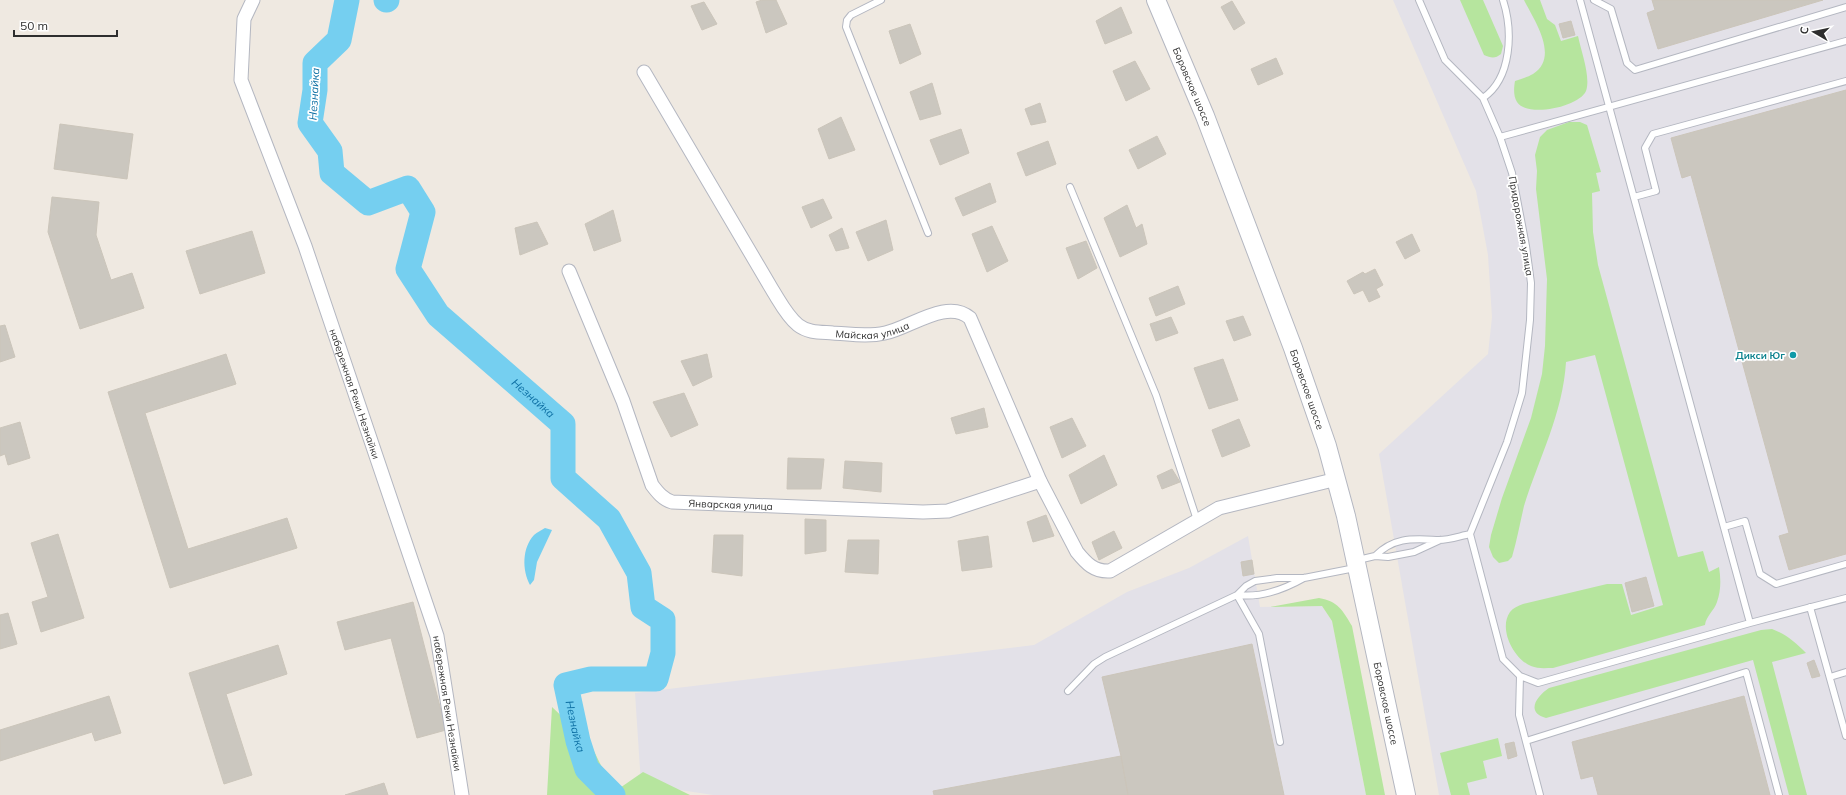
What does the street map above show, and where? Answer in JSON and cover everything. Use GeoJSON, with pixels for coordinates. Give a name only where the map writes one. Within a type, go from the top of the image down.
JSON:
{"type":"FeatureCollection","features":[{"type":"Feature","properties":{"kind":"main road","name":"Боровское шоссе"},"geometry":{"type":"LineString","coordinates":[[1156,0],[1205,116],[1293,348],[1328,446],[1356,564],[1406,795]]}},
{"type":"Feature","properties":{"kind":"street","name":"набережная Реки Незнайки"},"geometry":{"type":"LineString","coordinates":[[252,0],[244,19],[241,80],[305,246],[437,636],[462,795]]}},
{"type":"Feature","properties":{"kind":"street","name":"Майская улица"},"geometry":{"type":"LineString","coordinates":[[644,72],[773,290],[788,314],[799,326],[811,332],[884,334],[948,310],[965,313],[970,318],[1040,481],[1077,552],[1085,562],[1101,572],[1110,571],[1197,520]]}},
{"type":"Feature","properties":{"kind":"street","name":"Январская улица"},"geometry":{"type":"LineString","coordinates":[[569,271],[623,400],[652,485],[658,494],[666,500],[672,502],[923,512],[948,511],[1040,481]]}},
{"type":"Feature","properties":{"kind":"street"},"geometry":{"type":"LineString","coordinates":[[1197,520],[1219,508],[1337,479]]}},
{"type":"Feature","properties":{"kind":"lane"},"geometry":{"type":"LineString","coordinates":[[881,0],[851,15],[846,20],[846,27],[928,233]]}},
{"type":"Feature","properties":{"kind":"lane","name":"Придорожная улица"},"geometry":{"type":"LineString","coordinates":[[1419,0],[1446,60],[1483,98],[1500,137],[1512,173],[1526,246],[1531,283],[1530,320],[1522,393],[1507,442],[1470,534]]}},
{"type":"Feature","properties":{"kind":"lane"},"geometry":{"type":"LineString","coordinates":[[1483,98],[1492,92],[1500,80],[1508,48],[1510,28],[1503,0]]}},
{"type":"Feature","properties":{"kind":"lane"},"geometry":{"type":"LineString","coordinates":[[1580,0],[1750,623]]}},
{"type":"Feature","properties":{"kind":"lane"},"geometry":{"type":"LineString","coordinates":[[1594,0],[1611,9],[1628,63],[1635,70],[1846,7]]}},
{"type":"Feature","properties":{"kind":"lane"},"geometry":{"type":"LineString","coordinates":[[1500,137],[1846,41]]}},
{"type":"Feature","properties":{"kind":"lane"},"geometry":{"type":"LineString","coordinates":[[1634,197],[1656,191],[1645,148],[1653,134],[1846,81]]}},
{"type":"Feature","properties":{"kind":"lane"},"geometry":{"type":"LineString","coordinates":[[1070,187],[1156,396],[1197,520]]}},
{"type":"Feature","properties":{"kind":"lane"},"geometry":{"type":"LineString","coordinates":[[1724,527],[1745,522],[1760,574],[1776,584],[1846,564]]}},
{"type":"Feature","properties":{"kind":"lane"},"geometry":{"type":"LineString","coordinates":[[1375,556],[1388,557],[1410,553],[1440,540],[1470,534],[1503,659],[1520,676],[1538,683],[1750,623],[1846,598]]}},
{"type":"Feature","properties":{"kind":"lane"},"geometry":{"type":"LineString","coordinates":[[1238,595],[1253,596],[1281,590],[1304,578],[1356,564],[1375,556],[1382,549],[1394,543],[1421,538],[1440,540]]}},
{"type":"Feature","properties":{"kind":"lane"},"geometry":{"type":"LineString","coordinates":[[1068,691],[1094,664],[1105,657],[1238,595],[1246,586],[1255,581],[1277,578],[1304,578]]}},
{"type":"Feature","properties":{"kind":"lane"},"geometry":{"type":"LineString","coordinates":[[1238,595],[1258,634],[1280,742]]}},
{"type":"Feature","properties":{"kind":"lane"},"geometry":{"type":"LineString","coordinates":[[1810,607],[1846,736]]}},
{"type":"Feature","properties":{"kind":"lane"},"geometry":{"type":"LineString","coordinates":[[1526,741],[1746,672],[1779,795]]}},
{"type":"Feature","properties":{"kind":"lane"},"geometry":{"type":"LineString","coordinates":[[1830,676],[1846,672]]}},
{"type":"Feature","properties":{"kind":"lane"},"geometry":{"type":"LineString","coordinates":[[1520,676],[1519,715],[1540,795]]}},
{"type":"Feature","properties":{"kind":"shaded area"},"geometry":{"type":"Polygon","coordinates":[[[1393,0],[1846,0],[1846,795],[1439,795],[1379,454],[1488,354],[1492,317],[1488,255],[1476,191],[1393,0]]]}},
{"type":"Feature","properties":{"kind":"shaded area"},"geometry":{"type":"Polygon","coordinates":[[[1248,536],[1260,607],[1322,606],[1332,621],[1366,795],[713,795],[641,784],[635,693],[1034,645],[1127,592],[1189,568],[1248,536]]]}},
{"type":"Feature","properties":{"kind":"green space"},"geometry":{"type":"Polygon","coordinates":[[[1460,0],[1483,0],[1503,46],[1499,56],[1493,58],[1484,55],[1460,0]]]}},
{"type":"Feature","properties":{"kind":"green space"},"geometry":{"type":"Polygon","coordinates":[[[1524,0],[1540,0],[1547,19],[1555,25],[1561,41],[1578,36],[1585,64],[1587,85],[1586,91],[1574,102],[1564,106],[1541,110],[1523,107],[1516,100],[1514,92],[1515,81],[1533,74],[1541,67],[1545,48],[1538,28],[1524,0]]]}},
{"type":"Feature","properties":{"kind":"green space"},"geometry":{"type":"Polygon","coordinates":[[[1569,122],[1580,122],[1587,125],[1601,172],[1596,173],[1600,191],[1592,193],[1593,232],[1598,265],[1678,557],[1703,551],[1709,572],[1719,567],[1720,585],[1717,602],[1705,625],[1553,668],[1542,668],[1531,666],[1525,662],[1519,657],[1510,643],[1506,627],[1507,619],[1510,612],[1516,607],[1607,584],[1622,584],[1631,615],[1663,605],[1595,355],[1566,362],[1560,399],[1550,435],[1524,506],[1512,557],[1508,561],[1499,563],[1493,557],[1489,547],[1502,498],[1531,418],[1542,374],[1545,346],[1547,279],[1536,189],[1537,171],[1535,155],[1540,137],[1547,130],[1569,122]]]}},
{"type":"Feature","properties":{"kind":"green space"},"geometry":{"type":"Polygon","coordinates":[[[1319,598],[1326,599],[1335,604],[1343,611],[1352,626],[1385,795],[1366,795],[1332,621],[1322,606],[1270,607],[1319,598]]]}},
{"type":"Feature","properties":{"kind":"green space"},"geometry":{"type":"Polygon","coordinates":[[[1772,629],[1782,633],[1806,653],[1772,662],[1807,795],[1789,795],[1753,660],[1546,718],[1536,712],[1535,704],[1537,699],[1549,688],[1761,630],[1772,629]]]}},
{"type":"Feature","properties":{"kind":"green space"},"geometry":{"type":"Polygon","coordinates":[[[552,707],[590,743],[614,792],[643,772],[690,795],[547,795],[552,707]]]}},
{"type":"Feature","properties":{"kind":"green space"},"geometry":{"type":"Polygon","coordinates":[[[1498,738],[1502,756],[1483,761],[1487,778],[1467,783],[1470,795],[1451,795],[1440,753],[1498,738]]]}},
{"type":"Feature","properties":{"kind":"water"},"geometry":{"type":"Polygon","coordinates":[[[545,528],[552,530],[537,562],[534,580],[530,585],[526,573],[524,559],[525,553],[530,540],[534,535],[545,528]]]}},
{"type":"Feature","properties":{"kind":"building"},"geometry":{"type":"Polygon","coordinates":[[[762,0],[776,0],[787,24],[766,33],[756,2],[762,0]]]}},
{"type":"Feature","properties":{"kind":"building"},"geometry":{"type":"Polygon","coordinates":[[[1652,0],[1823,0],[1658,49],[1647,13],[1655,10],[1652,0]]]}},
{"type":"Feature","properties":{"kind":"building"},"geometry":{"type":"Polygon","coordinates":[[[1232,1],[1245,23],[1234,30],[1221,7],[1232,1]]]}},
{"type":"Feature","properties":{"kind":"building"},"geometry":{"type":"Polygon","coordinates":[[[704,2],[717,24],[702,30],[691,6],[704,2]]]}},
{"type":"Feature","properties":{"kind":"building"},"geometry":{"type":"Polygon","coordinates":[[[1121,7],[1132,33],[1105,44],[1096,21],[1121,7]]]}},
{"type":"Feature","properties":{"kind":"building"},"geometry":{"type":"Polygon","coordinates":[[[1571,21],[1575,35],[1563,38],[1559,24],[1571,21]]]}},
{"type":"Feature","properties":{"kind":"building"},"geometry":{"type":"Polygon","coordinates":[[[910,24],[921,54],[900,64],[889,31],[910,24]]]}},
{"type":"Feature","properties":{"kind":"building"},"geometry":{"type":"Polygon","coordinates":[[[1276,58],[1283,74],[1258,85],[1251,69],[1276,58]]]}},
{"type":"Feature","properties":{"kind":"building"},"geometry":{"type":"Polygon","coordinates":[[[1135,61],[1150,89],[1126,101],[1113,71],[1135,61]]]}},
{"type":"Feature","properties":{"kind":"building"},"geometry":{"type":"Polygon","coordinates":[[[932,83],[941,114],[920,120],[910,92],[932,83]]]}},
{"type":"Feature","properties":{"kind":"building","name":"Дикси Юг"},"geometry":{"type":"Polygon","coordinates":[[[1846,90],[1846,554],[1789,570],[1779,536],[1789,533],[1691,175],[1682,178],[1671,138],[1846,90]]]}},
{"type":"Feature","properties":{"kind":"building"},"geometry":{"type":"Polygon","coordinates":[[[1040,103],[1046,122],[1031,125],[1025,109],[1040,103]]]}},
{"type":"Feature","properties":{"kind":"building"},"geometry":{"type":"Polygon","coordinates":[[[841,117],[855,150],[829,159],[818,129],[841,117]]]}},
{"type":"Feature","properties":{"kind":"building"},"geometry":{"type":"Polygon","coordinates":[[[60,124],[133,134],[127,179],[54,169],[60,124]]]}},
{"type":"Feature","properties":{"kind":"building"},"geometry":{"type":"Polygon","coordinates":[[[961,129],[969,153],[940,165],[930,140],[961,129]]]}},
{"type":"Feature","properties":{"kind":"building"},"geometry":{"type":"Polygon","coordinates":[[[1157,136],[1166,154],[1138,169],[1129,150],[1157,136]]]}},
{"type":"Feature","properties":{"kind":"building"},"geometry":{"type":"Polygon","coordinates":[[[1048,141],[1056,164],[1026,176],[1017,153],[1048,141]]]}},
{"type":"Feature","properties":{"kind":"building"},"geometry":{"type":"Polygon","coordinates":[[[990,183],[996,202],[963,216],[955,198],[990,183]]]}},
{"type":"Feature","properties":{"kind":"building"},"geometry":{"type":"Polygon","coordinates":[[[52,197],[99,202],[96,235],[111,280],[132,273],[144,308],[80,329],[48,232],[52,197]]]}},
{"type":"Feature","properties":{"kind":"building"},"geometry":{"type":"Polygon","coordinates":[[[823,199],[832,218],[811,228],[802,207],[823,199]]]}},
{"type":"Feature","properties":{"kind":"building"},"geometry":{"type":"Polygon","coordinates":[[[1127,205],[1136,228],[1142,224],[1147,244],[1120,257],[1104,218],[1127,205]]]}},
{"type":"Feature","properties":{"kind":"building"},"geometry":{"type":"Polygon","coordinates":[[[613,210],[621,241],[594,251],[585,224],[613,210]]]}},
{"type":"Feature","properties":{"kind":"building"},"geometry":{"type":"Polygon","coordinates":[[[886,220],[893,250],[868,261],[856,232],[886,220]]]}},
{"type":"Feature","properties":{"kind":"building"},"geometry":{"type":"Polygon","coordinates":[[[537,222],[548,244],[520,255],[515,228],[537,222]]]}},
{"type":"Feature","properties":{"kind":"building"},"geometry":{"type":"Polygon","coordinates":[[[992,226],[1008,261],[987,272],[972,234],[992,226]]]}},
{"type":"Feature","properties":{"kind":"building"},"geometry":{"type":"Polygon","coordinates":[[[842,228],[849,248],[836,251],[829,235],[842,228]]]}},
{"type":"Feature","properties":{"kind":"building"},"geometry":{"type":"Polygon","coordinates":[[[252,231],[265,273],[200,294],[186,251],[252,231]]]}},
{"type":"Feature","properties":{"kind":"building"},"geometry":{"type":"Polygon","coordinates":[[[1412,234],[1420,251],[1405,259],[1396,242],[1412,234]]]}},
{"type":"Feature","properties":{"kind":"building"},"geometry":{"type":"Polygon","coordinates":[[[1086,241],[1097,268],[1078,279],[1066,248],[1086,241]]]}},
{"type":"Feature","properties":{"kind":"building"},"geometry":{"type":"Polygon","coordinates":[[[1375,269],[1383,285],[1376,289],[1380,297],[1369,302],[1363,290],[1354,294],[1347,281],[1363,272],[1365,274],[1375,269]]]}},
{"type":"Feature","properties":{"kind":"building"},"geometry":{"type":"Polygon","coordinates":[[[1178,286],[1185,304],[1156,316],[1149,298],[1178,286]]]}},
{"type":"Feature","properties":{"kind":"building"},"geometry":{"type":"Polygon","coordinates":[[[1243,316],[1251,335],[1234,341],[1226,321],[1243,316]]]}},
{"type":"Feature","properties":{"kind":"building"},"geometry":{"type":"Polygon","coordinates":[[[1171,317],[1178,333],[1156,341],[1150,324],[1171,317]]]}},
{"type":"Feature","properties":{"kind":"building"},"geometry":{"type":"Polygon","coordinates":[[[5,325],[15,357],[0,362],[0,326],[5,325]]]}},
{"type":"Feature","properties":{"kind":"building"},"geometry":{"type":"Polygon","coordinates":[[[226,354],[236,384],[145,413],[188,549],[287,518],[297,548],[170,588],[108,392],[226,354]]]}},
{"type":"Feature","properties":{"kind":"building"},"geometry":{"type":"Polygon","coordinates":[[[707,354],[712,377],[693,386],[681,361],[707,354]]]}},
{"type":"Feature","properties":{"kind":"building"},"geometry":{"type":"Polygon","coordinates":[[[1223,359],[1238,400],[1209,409],[1194,368],[1223,359]]]}},
{"type":"Feature","properties":{"kind":"building"},"geometry":{"type":"Polygon","coordinates":[[[684,393],[698,425],[671,437],[653,402],[684,393]]]}},
{"type":"Feature","properties":{"kind":"building"},"geometry":{"type":"Polygon","coordinates":[[[984,408],[988,427],[956,434],[951,418],[984,408]]]}},
{"type":"Feature","properties":{"kind":"building"},"geometry":{"type":"Polygon","coordinates":[[[1072,418],[1086,446],[1062,458],[1050,427],[1072,418]]]}},
{"type":"Feature","properties":{"kind":"building"},"geometry":{"type":"Polygon","coordinates":[[[1239,419],[1250,446],[1222,457],[1212,430],[1239,419]]]}},
{"type":"Feature","properties":{"kind":"building"},"geometry":{"type":"Polygon","coordinates":[[[20,422],[30,458],[8,465],[5,454],[0,456],[0,428],[20,422]]]}},
{"type":"Feature","properties":{"kind":"building"},"geometry":{"type":"Polygon","coordinates":[[[1104,455],[1117,485],[1081,504],[1069,475],[1104,455]]]}},
{"type":"Feature","properties":{"kind":"building"},"geometry":{"type":"Polygon","coordinates":[[[788,458],[824,459],[821,489],[787,489],[788,458]]]}},
{"type":"Feature","properties":{"kind":"building"},"geometry":{"type":"Polygon","coordinates":[[[845,461],[882,463],[881,492],[843,488],[845,461]]]}},
{"type":"Feature","properties":{"kind":"building"},"geometry":{"type":"Polygon","coordinates":[[[1172,469],[1180,482],[1162,489],[1157,476],[1172,469]]]}},
{"type":"Feature","properties":{"kind":"building"},"geometry":{"type":"Polygon","coordinates":[[[1046,515],[1054,536],[1033,542],[1027,522],[1046,515]]]}},
{"type":"Feature","properties":{"kind":"building"},"geometry":{"type":"Polygon","coordinates":[[[805,519],[826,520],[826,551],[805,554],[805,519]]]}},
{"type":"Feature","properties":{"kind":"building"},"geometry":{"type":"Polygon","coordinates":[[[1114,531],[1122,548],[1099,560],[1092,542],[1114,531]]]}},
{"type":"Feature","properties":{"kind":"building"},"geometry":{"type":"Polygon","coordinates":[[[58,534],[84,618],[41,632],[32,602],[48,597],[31,543],[58,534]]]}},
{"type":"Feature","properties":{"kind":"building"},"geometry":{"type":"Polygon","coordinates":[[[714,535],[743,535],[742,576],[712,572],[714,535]]]}},
{"type":"Feature","properties":{"kind":"building"},"geometry":{"type":"Polygon","coordinates":[[[988,536],[992,567],[962,571],[958,541],[988,536]]]}},
{"type":"Feature","properties":{"kind":"building"},"geometry":{"type":"Polygon","coordinates":[[[848,540],[879,540],[878,574],[845,572],[848,540]]]}},
{"type":"Feature","properties":{"kind":"building"},"geometry":{"type":"Polygon","coordinates":[[[1252,560],[1254,574],[1243,576],[1241,562],[1252,560]]]}},
{"type":"Feature","properties":{"kind":"building"},"geometry":{"type":"Polygon","coordinates":[[[1646,577],[1654,606],[1632,612],[1625,583],[1646,577]]]}},
{"type":"Feature","properties":{"kind":"building"},"geometry":{"type":"Polygon","coordinates":[[[413,602],[446,730],[417,738],[391,638],[345,650],[337,622],[413,602]]]}},
{"type":"Feature","properties":{"kind":"building"},"geometry":{"type":"Polygon","coordinates":[[[8,613],[17,644],[0,649],[0,615],[8,613]]]}},
{"type":"Feature","properties":{"kind":"building"},"geometry":{"type":"Polygon","coordinates":[[[1252,644],[1284,795],[1128,795],[1121,756],[1102,677],[1252,644]]]}},
{"type":"Feature","properties":{"kind":"building"},"geometry":{"type":"Polygon","coordinates":[[[278,645],[287,674],[226,694],[252,775],[224,784],[189,673],[278,645]]]}},
{"type":"Feature","properties":{"kind":"building"},"geometry":{"type":"Polygon","coordinates":[[[1814,660],[1820,676],[1812,678],[1807,663],[1814,660]]]}},
{"type":"Feature","properties":{"kind":"building"},"geometry":{"type":"Polygon","coordinates":[[[109,696],[121,733],[95,741],[92,732],[0,761],[0,730],[109,696]]]}},
{"type":"Feature","properties":{"kind":"building"},"geometry":{"type":"Polygon","coordinates":[[[1744,696],[1770,795],[1598,795],[1593,776],[1581,779],[1572,742],[1744,696]]]}},
{"type":"Feature","properties":{"kind":"building"},"geometry":{"type":"Polygon","coordinates":[[[1514,742],[1517,756],[1508,759],[1505,744],[1514,742]]]}},
{"type":"Feature","properties":{"kind":"building"},"geometry":{"type":"Polygon","coordinates":[[[1121,756],[1128,795],[934,795],[933,791],[1121,756]]]}},
{"type":"Feature","properties":{"kind":"building"},"geometry":{"type":"Polygon","coordinates":[[[384,783],[388,795],[345,795],[384,783]]]}},
{"type":"Feature","properties":{"kind":"waterway","name":"Незнайка"},"geometry":{"type":"LineString","coordinates":[[347,0],[339,40],[315,63],[315,90],[310,123],[330,151],[332,173],[368,203],[408,188],[423,212],[408,269],[438,315],[563,424],[563,478],[609,519],[639,573],[643,607],[663,620],[663,653],[656,679],[591,679],[566,685],[578,741],[587,769],[613,795]]}},
{"type":"Feature","properties":{"kind":"place","name":"Дикси Юг"},"geometry":{"type":"Point","coordinates":[1793,355]}}]}
